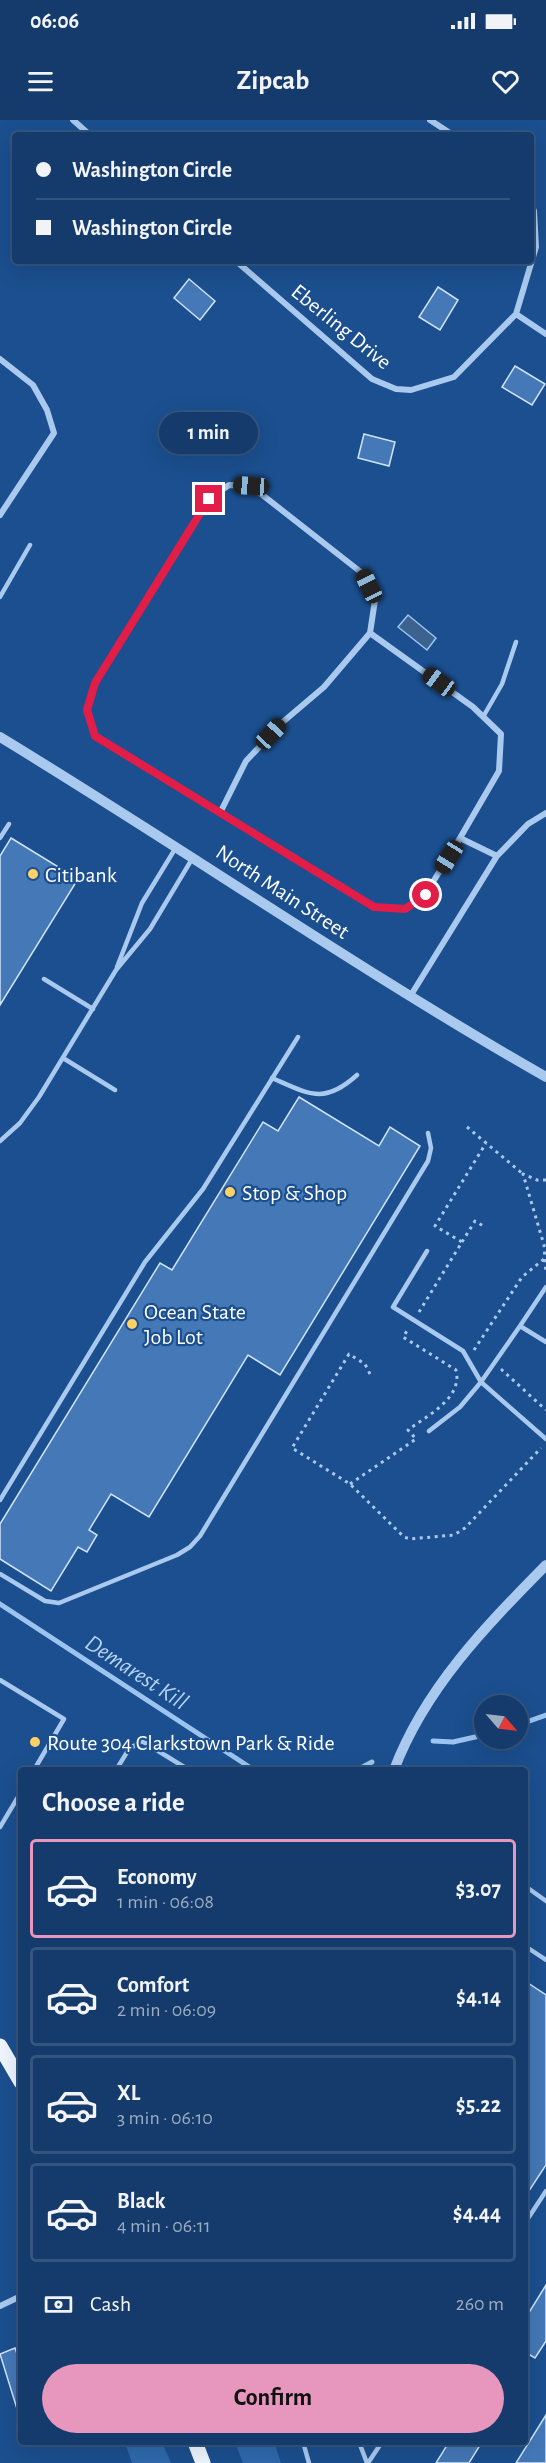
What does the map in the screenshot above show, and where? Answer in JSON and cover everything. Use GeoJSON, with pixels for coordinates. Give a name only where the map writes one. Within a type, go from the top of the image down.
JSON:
{"type":"FeatureCollection","features":[{"type":"Feature","properties":{"kind":"main road"},"geometry":{"type":"LineString","coordinates":[[1,2046],[18,2077]]}},
{"type":"Feature","properties":{"kind":"main road"},"geometry":{"type":"LineString","coordinates":[[196,2445],[203,2463]]}},
{"type":"Feature","properties":{"kind":"street"},"geometry":{"type":"LineString","coordinates":[[73,120],[87,132]]}},
{"type":"Feature","properties":{"kind":"street"},"geometry":{"type":"LineString","coordinates":[[430,120],[448,132]]}},
{"type":"Feature","properties":{"kind":"street"},"geometry":{"type":"LineString","coordinates":[[534,211],[536,247],[534,254]]}},
{"type":"Feature","properties":{"kind":"street","name":"Eberling Drive"},"geometry":{"type":"LineString","coordinates":[[239,264],[372,379],[396,389],[411,390],[454,376],[516,314]]}},
{"type":"Feature","properties":{"kind":"street"},"geometry":{"type":"LineString","coordinates":[[531,264],[516,314],[546,334]]}},
{"type":"Feature","properties":{"kind":"street"},"geometry":{"type":"LineString","coordinates":[[0,360],[33,385],[47,410],[54,434],[0,515]]}},
{"type":"Feature","properties":{"kind":"street"},"geometry":{"type":"LineString","coordinates":[[220,813],[246,761],[284,721],[324,687],[370,633],[375,600],[362,573],[251,486],[229,485],[209,499],[95,683],[87,710],[95,736],[220,813],[374,907],[405,909],[426,895],[499,771],[501,734],[473,707],[370,633]]}},
{"type":"Feature","properties":{"kind":"street","name":"North Main Street"},"geometry":{"type":"LineString","coordinates":[[0,737],[546,1077]]}},
{"type":"Feature","properties":{"kind":"street"},"geometry":{"type":"LineString","coordinates":[[411,995],[497,856],[528,824],[546,813]]}},
{"type":"Feature","properties":{"kind":"street"},"geometry":{"type":"LineString","coordinates":[[460,838],[497,856]]}},
{"type":"Feature","properties":{"kind":"street"},"geometry":{"type":"LineString","coordinates":[[395,1767],[412,1731],[445,1677],[486,1627],[546,1565]]}},
{"type":"Feature","properties":{"kind":"street"},"geometry":{"type":"LineString","coordinates":[[0,2306],[18,2297]]}},
{"type":"Feature","properties":{"kind":"lane"},"geometry":{"type":"LineString","coordinates":[[0,597],[30,545]]}},
{"type":"Feature","properties":{"kind":"lane"},"geometry":{"type":"LineString","coordinates":[[483,717],[501,684],[516,642]]}},
{"type":"Feature","properties":{"kind":"lane"},"geometry":{"type":"LineString","coordinates":[[0,838],[9,824]]}},
{"type":"Feature","properties":{"kind":"lane"},"geometry":{"type":"LineString","coordinates":[[116,970],[142,903],[177,846]]}},
{"type":"Feature","properties":{"kind":"lane"},"geometry":{"type":"LineString","coordinates":[[0,1141],[29,1112],[116,970],[150,929],[194,857]]}},
{"type":"Feature","properties":{"kind":"lane"},"geometry":{"type":"LineString","coordinates":[[44,979],[93,1009]]}},
{"type":"Feature","properties":{"kind":"lane"},"geometry":{"type":"LineString","coordinates":[[0,1500],[145,1262],[203,1189],[298,1037]]}},
{"type":"Feature","properties":{"kind":"lane"},"geometry":{"type":"LineString","coordinates":[[63,1058],[115,1090]]}},
{"type":"Feature","properties":{"kind":"lane"},"geometry":{"type":"LineString","coordinates":[[272,1078],[317,1095],[338,1090],[357,1075]]}},
{"type":"Feature","properties":{"kind":"lane"},"geometry":{"type":"LineString","coordinates":[[0,1130],[7,1135]]}},
{"type":"Feature","properties":{"kind":"lane"},"geometry":{"type":"LineString","coordinates":[[0,1574],[45,1601],[59,1603],[177,1555],[190,1547],[200,1536],[428,1161],[431,1148],[428,1133]]}},
{"type":"Feature","properties":{"kind":"lane"},"geometry":{"type":"LineString","coordinates":[[427,1251],[393,1307],[463,1351],[481,1382],[546,1440]]}},
{"type":"Feature","properties":{"kind":"lane"},"geometry":{"type":"LineString","coordinates":[[429,1431],[460,1407],[481,1382],[546,1287]]}},
{"type":"Feature","properties":{"kind":"lane"},"geometry":{"type":"LineString","coordinates":[[520,1326],[546,1342]]}},
{"type":"Feature","properties":{"kind":"lane"},"geometry":{"type":"LineString","coordinates":[[0,1680],[64,1719],[36,1767]]}},
{"type":"Feature","properties":{"kind":"lane"},"geometry":{"type":"LineString","coordinates":[[118,1767],[129,1749],[142,1741],[184,1767]]}},
{"type":"Feature","properties":{"kind":"lane"},"geometry":{"type":"LineString","coordinates":[[0,1827],[18,1797]]}},
{"type":"Feature","properties":{"kind":"lane"},"geometry":{"type":"LineString","coordinates":[[528,1888],[546,1900]]}},
{"type":"Feature","properties":{"kind":"lane"},"geometry":{"type":"LineString","coordinates":[[528,1948],[546,1960]]}},
{"type":"Feature","properties":{"kind":"lane"},"geometry":{"type":"LineString","coordinates":[[528,2218],[546,2191]]}},
{"type":"Feature","properties":{"kind":"lane"},"geometry":{"type":"LineString","coordinates":[[304,2445],[309,2463]]}},
{"type":"Feature","properties":{"kind":"lane"},"geometry":{"type":"LineString","coordinates":[[360,2445],[368,2463]]}},
{"type":"Feature","properties":{"kind":"lane"},"geometry":{"type":"LineString","coordinates":[[368,2463],[380,2445]]}},
{"type":"Feature","properties":{"kind":"path"},"geometry":{"type":"LineString","coordinates":[[467,1127],[523,1174],[537,1180],[546,1180]]}},
{"type":"Feature","properties":{"kind":"path"},"geometry":{"type":"LineString","coordinates":[[462,1242],[435,1226],[486,1143]]}},
{"type":"Feature","properties":{"kind":"path"},"geometry":{"type":"LineString","coordinates":[[523,1174],[544,1245],[546,1274]]}},
{"type":"Feature","properties":{"kind":"path"},"geometry":{"type":"LineString","coordinates":[[350,1484],[416,1439],[408,1430],[449,1398],[455,1389],[458,1378],[456,1370],[403,1337],[475,1221],[485,1227]]}},
{"type":"Feature","properties":{"kind":"path"},"geometry":{"type":"LineString","coordinates":[[468,1359],[522,1277],[545,1259]]}},
{"type":"Feature","properties":{"kind":"path"},"geometry":{"type":"LineString","coordinates":[[370,1374],[365,1364],[350,1354],[292,1448],[350,1484],[404,1537],[410,1539],[453,1535],[465,1528],[546,1440]]}},
{"type":"Feature","properties":{"kind":"path"},"geometry":{"type":"LineString","coordinates":[[509,1361],[502,1370],[546,1410]]}},
{"type":"Feature","properties":{"kind":"shaded area"},"geometry":{"type":"Polygon","coordinates":[[[408,615],[436,638],[427,650],[398,627],[408,615]]]}},
{"type":"Feature","properties":{"kind":"shaded area"},"geometry":{"type":"Polygon","coordinates":[[[126,2445],[163,2445],[171,2463],[132,2463],[126,2445]]]}},
{"type":"Feature","properties":{"kind":"shaded area"},"geometry":{"type":"Polygon","coordinates":[[[236,2445],[275,2445],[281,2463],[243,2463],[236,2445]]]}},
{"type":"Feature","properties":{"kind":"building"},"geometry":{"type":"Polygon","coordinates":[[[189,279],[215,301],[200,320],[174,298],[189,279]]]}},
{"type":"Feature","properties":{"kind":"building"},"geometry":{"type":"Polygon","coordinates":[[[438,287],[458,300],[440,330],[419,317],[438,287]]]}},
{"type":"Feature","properties":{"kind":"building"},"geometry":{"type":"Polygon","coordinates":[[[515,366],[545,384],[532,405],[502,387],[515,366]]]}},
{"type":"Feature","properties":{"kind":"building"},"geometry":{"type":"Polygon","coordinates":[[[364,434],[395,442],[389,466],[358,458],[364,434]]]}},
{"type":"Feature","properties":{"kind":"building"},"geometry":{"type":"Polygon","coordinates":[[[11,838],[78,879],[0,1005],[0,856],[11,838]]]}},
{"type":"Feature","properties":{"kind":"building"},"geometry":{"type":"Polygon","coordinates":[[[299,1097],[379,1146],[390,1127],[420,1146],[280,1375],[248,1355],[149,1517],[111,1494],[89,1530],[97,1535],[87,1552],[78,1547],[51,1591],[0,1559],[0,1524],[160,1263],[172,1270],[263,1122],[278,1131],[299,1097]]]}},
{"type":"Feature","properties":{"kind":"building"},"geometry":{"type":"Polygon","coordinates":[[[528,1983],[546,1995],[546,2165],[528,2192],[528,1983]]]}},
{"type":"Feature","properties":{"kind":"building"},"geometry":{"type":"Polygon","coordinates":[[[546,2285],[546,2341],[535,2358],[528,2354],[528,2314],[546,2285]]]}},
{"type":"Feature","properties":{"kind":"building"},"geometry":{"type":"Polygon","coordinates":[[[15,2348],[18,2356],[18,2412],[0,2354],[15,2348]]]}},
{"type":"Feature","properties":{"kind":"building"},"geometry":{"type":"Polygon","coordinates":[[[546,2415],[546,2463],[516,2463],[546,2415]]]}},
{"type":"Feature","properties":{"kind":"building"},"geometry":{"type":"Polygon","coordinates":[[[447,2445],[480,2445],[469,2463],[436,2463],[447,2445]]]}},
{"type":"Feature","properties":{"kind":"waterway","name":"Demarest Kill"},"geometry":{"type":"LineString","coordinates":[[0,1604],[249,1767]]}},
{"type":"Feature","properties":{"kind":"waterway","name":"Demarest Kill"},"geometry":{"type":"LineString","coordinates":[[528,1721],[546,1715]]}},
{"type":"Feature","properties":{"kind":"waterway","name":"Demarest Kill"},"geometry":{"type":"LineString","coordinates":[[433,1741],[453,1742],[474,1737]]}},
{"type":"Feature","properties":{"kind":"waterway","name":"Demarest Kill"},"geometry":{"type":"LineString","coordinates":[[363,1767],[372,1762]]}},
{"type":"Feature","properties":{"kind":"place","name":"Citibank"},"geometry":{"type":"Point","coordinates":[33,874]}},
{"type":"Feature","properties":{"kind":"place","name":"Stop & Shop"},"geometry":{"type":"Point","coordinates":[230,1192]}},
{"type":"Feature","properties":{"kind":"place","name":"Ocean State Job Lot"},"geometry":{"type":"Point","coordinates":[132,1324]}},
{"type":"Feature","properties":{"kind":"place","name":"Route 304 Clarkstown Park & Ride"},"geometry":{"type":"Point","coordinates":[35,1742]}},
{"type":"Feature","properties":{"kind":"route"},"geometry":{"type":"LineString","coordinates":[[209,499],[95,683],[87,710],[95,736],[374,907],[405,909],[426,895]]}}]}
